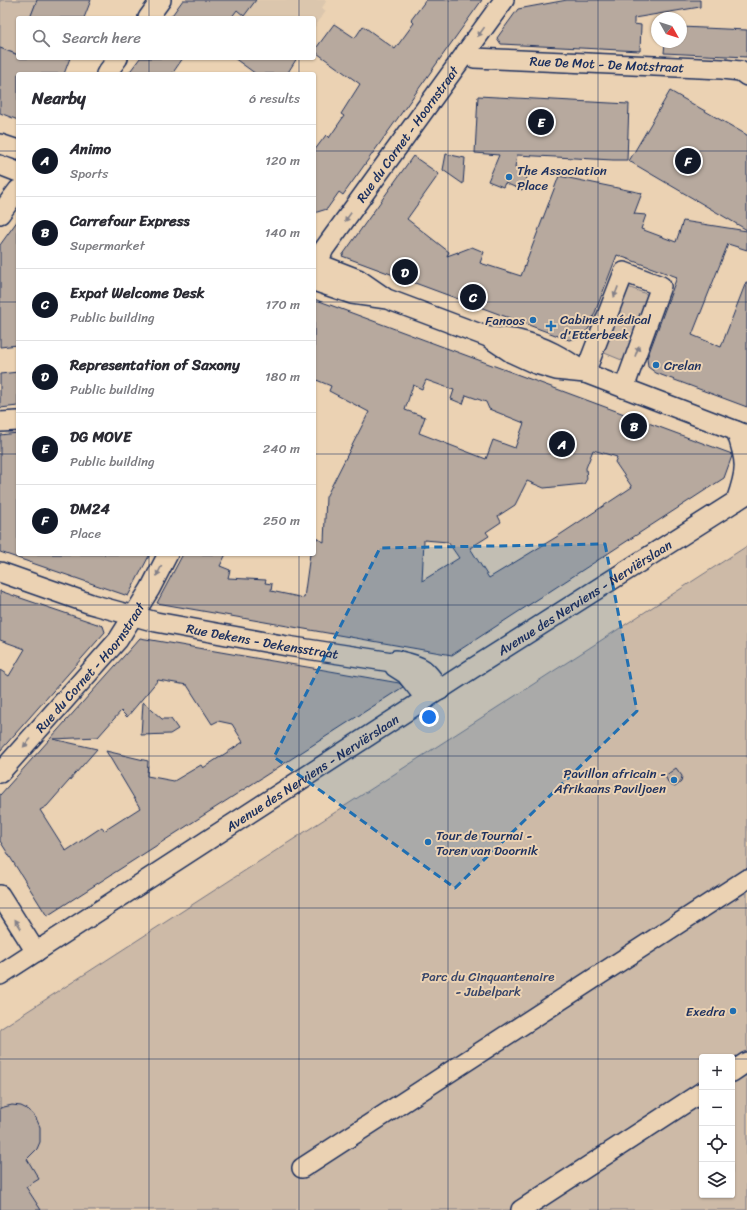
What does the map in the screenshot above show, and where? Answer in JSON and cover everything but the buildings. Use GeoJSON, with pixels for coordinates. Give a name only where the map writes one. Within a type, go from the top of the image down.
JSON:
{"type":"FeatureCollection","features":[{"type":"Feature","properties":{"kind":"street"},"geometry":{"type":"LineString","coordinates":[[149,16],[161,0]]}},
{"type":"Feature","properties":{"kind":"street","name":"Rue du Cornet - Hoornstraat"},"geometry":{"type":"LineString","coordinates":[[316,267],[324,249],[504,0]]}},
{"type":"Feature","properties":{"kind":"street","name":"Rue De Mot - De Motstraat"},"geometry":{"type":"LineString","coordinates":[[466,52],[474,58],[722,69],[740,71],[747,76]]}},
{"type":"Feature","properties":{"kind":"street"},"geometry":{"type":"LineString","coordinates":[[108,72],[116,60]]}},
{"type":"Feature","properties":{"kind":"street"},"geometry":{"type":"LineString","coordinates":[[0,144],[16,149]]}},
{"type":"Feature","properties":{"kind":"street"},"geometry":{"type":"LineString","coordinates":[[0,165],[16,171]]}},
{"type":"Feature","properties":{"kind":"street"},"geometry":{"type":"LineString","coordinates":[[0,214],[16,193]]}},
{"type":"Feature","properties":{"kind":"street"},"geometry":{"type":"LineString","coordinates":[[316,269],[358,279],[387,299],[488,337],[517,340],[543,347],[562,357],[585,373],[742,433],[745,466],[742,483],[742,497]]}},
{"type":"Feature","properties":{"kind":"street"},"geometry":{"type":"LineString","coordinates":[[585,373],[624,272],[661,286],[624,388]]}},
{"type":"Feature","properties":{"kind":"street"},"geometry":{"type":"LineString","coordinates":[[0,422],[16,420]]}},
{"type":"Feature","properties":{"kind":"street","name":"Avenue des Nerviens - Nerviërslaan"},"geometry":{"type":"LineString","coordinates":[[0,975],[742,497]]}},
{"type":"Feature","properties":{"kind":"street","name":"Rue du Cornet - Hoornstraat"},"geometry":{"type":"LineString","coordinates":[[0,773],[118,640],[150,589],[167,556]]}},
{"type":"Feature","properties":{"kind":"street","name":"Rue Dekens - Dekensstraat"},"geometry":{"type":"LineString","coordinates":[[0,572],[91,604],[156,622],[287,646],[392,662],[395,667],[433,695]]}},
{"type":"Feature","properties":{"kind":"street"},"geometry":{"type":"LineString","coordinates":[[302,1168],[739,892],[747,879]]}},
{"type":"Feature","properties":{"kind":"street"},"geometry":{"type":"LineString","coordinates":[[0,895],[36,952]]}},
{"type":"Feature","properties":{"kind":"street"},"geometry":{"type":"LineString","coordinates":[[735,1070],[747,1062]]}},
{"type":"Feature","properties":{"kind":"street"},"geometry":{"type":"LineString","coordinates":[[521,1210],[699,1094]]}},
{"type":"Feature","properties":{"kind":"highlighted area"},"geometry":{"type":"Polygon","coordinates":[[[605,544],[637,711],[455,888],[274,757],[380,548],[605,544]]]}},
{"type":"Feature","properties":{"kind":"shaded area"},"geometry":{"type":"Polygon","coordinates":[[[183,0],[327,0],[322,8],[326,11],[316,25],[316,16],[205,16],[183,0]]]}},
{"type":"Feature","properties":{"kind":"green space"},"geometry":{"type":"Polygon","coordinates":[[[0,0],[37,0],[31,16],[16,16],[16,54],[0,48],[0,0]]]}},
{"type":"Feature","properties":{"kind":"green space"},"geometry":{"type":"Polygon","coordinates":[[[628,287],[649,295],[624,361],[602,352],[628,287]]]}},
{"type":"Feature","properties":{"kind":"green space","name":"Parc du Cinquantenaire - Jubelpark"},"geometry":{"type":"Polygon","coordinates":[[[747,546],[747,1210],[0,1210],[0,1029],[747,546]]]}},
{"type":"Feature","properties":{"kind":"place","name":"DG MOVE"},"geometry":{"type":"Point","coordinates":[541,122]}},
{"type":"Feature","properties":{"kind":"place","name":"DM24"},"geometry":{"type":"Point","coordinates":[688,161]}},
{"type":"Feature","properties":{"kind":"place","name":"The Association Place"},"geometry":{"type":"Point","coordinates":[509,177]}},
{"type":"Feature","properties":{"kind":"place","name":"Representation of Saxony"},"geometry":{"type":"Point","coordinates":[405,272]}},
{"type":"Feature","properties":{"kind":"place","name":"Expat Welcome Desk"},"geometry":{"type":"Point","coordinates":[473,297]}},
{"type":"Feature","properties":{"kind":"place","name":"Fanoos"},"geometry":{"type":"Point","coordinates":[533,320]}},
{"type":"Feature","properties":{"kind":"place","name":"Cabinet médical d'Etterbeek"},"geometry":{"type":"Point","coordinates":[551,326]}},
{"type":"Feature","properties":{"kind":"place","name":"Crelan"},"geometry":{"type":"Point","coordinates":[656,365]}},
{"type":"Feature","properties":{"kind":"place","name":"Carrefour Express"},"geometry":{"type":"Point","coordinates":[634,426]}},
{"type":"Feature","properties":{"kind":"place","name":"Animo"},"geometry":{"type":"Point","coordinates":[562,444]}},
{"type":"Feature","properties":{"kind":"place","name":"Pavillon africain - Afrikaans Paviljoen"},"geometry":{"type":"Point","coordinates":[674,780]}},
{"type":"Feature","properties":{"kind":"place","name":"Tour de Tournai - Toren van Doornik"},"geometry":{"type":"Point","coordinates":[428,842]}},
{"type":"Feature","properties":{"kind":"place","name":"Exedra"},"geometry":{"type":"Point","coordinates":[733,1011]}}]}
